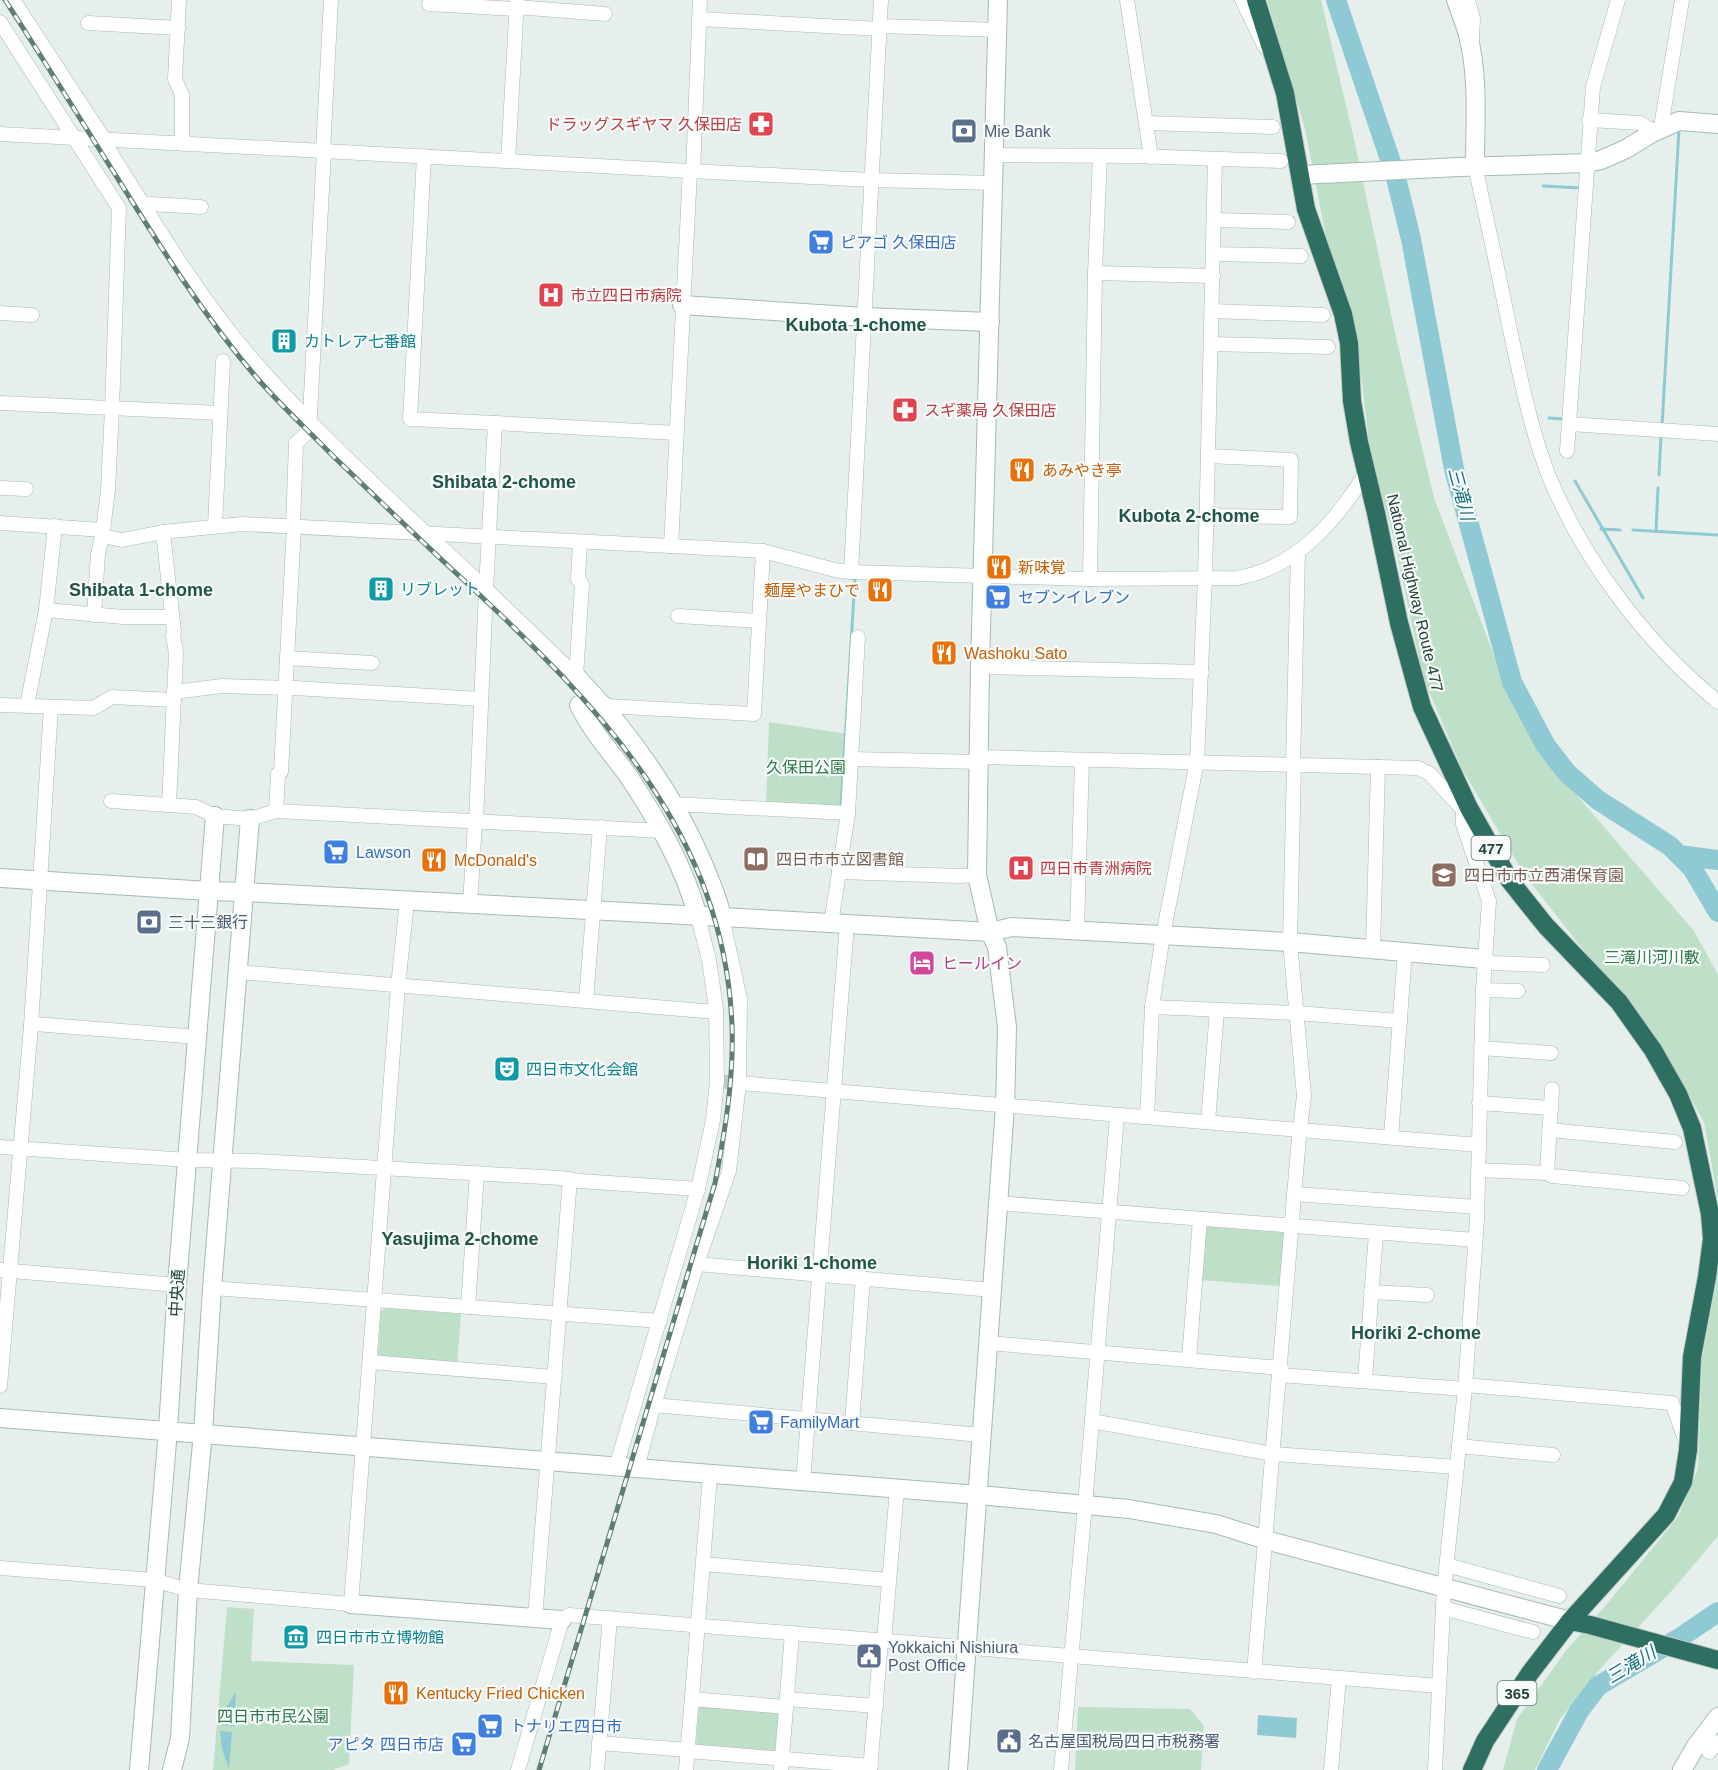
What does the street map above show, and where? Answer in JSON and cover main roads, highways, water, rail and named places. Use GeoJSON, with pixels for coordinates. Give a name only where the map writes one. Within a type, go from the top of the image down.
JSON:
{"type":"FeatureCollection","features":[{"type":"Feature","properties":{"kind":"highway","name":"National Highway Route 477"},"geometry":{"type":"LineString","coordinates":[[1256,0],[1286,93],[1306,175],[1306,209],[1343,314],[1354,417],[1399,623],[1422,707],[1466,809],[1510,881],[1546,926],[1619,1002],[1653,1050],[1678,1094],[1692,1128],[1704,1180],[1712,1239],[1693,1349],[1688,1450],[1683,1482],[1666,1515],[1570,1621]]}},
{"type":"Feature","properties":{"kind":"highway"},"geometry":{"type":"LineString","coordinates":[[1570,1621],[1718,1660]]}},
{"type":"Feature","properties":{"kind":"highway","name":"365"},"geometry":{"type":"LineString","coordinates":[[1472,1770],[1485,1741],[1530,1673],[1570,1621]]}},
{"type":"Feature","properties":{"kind":"water"},"geometry":{"type":"Polygon","coordinates":[[[236,1692],[234,1726],[220,1725],[227,1706],[236,1692]]]}},
{"type":"Feature","properties":{"kind":"water"},"geometry":{"type":"Polygon","coordinates":[[[1258,1715],[1297,1718],[1296,1738],[1257,1735],[1258,1715]]]}},
{"type":"Feature","properties":{"kind":"water"},"geometry":{"type":"Polygon","coordinates":[[[220,1731],[232,1732],[229,1769],[222,1749],[220,1731]]]}},
{"type":"Feature","properties":{"kind":"waterway","name":"三滝川"},"geometry":{"type":"LineString","coordinates":[[1336,0],[1395,174],[1411,239],[1454,469],[1512,682],[1546,746],[1567,773],[1598,800],[1670,846],[1692,868],[1718,912]]}},
{"type":"Feature","properties":{"kind":"waterway"},"geometry":{"type":"LineString","coordinates":[[1662,426],[1679,129]]}},
{"type":"Feature","properties":{"kind":"waterway"},"geometry":{"type":"LineString","coordinates":[[1543,186],[1581,188]]}},
{"type":"Feature","properties":{"kind":"waterway"},"geometry":{"type":"LineString","coordinates":[[1549,418],[1564,419]]}},
{"type":"Feature","properties":{"kind":"waterway"},"geometry":{"type":"LineString","coordinates":[[1659,475],[1661,436]]}},
{"type":"Feature","properties":{"kind":"waterway"},"geometry":{"type":"LineString","coordinates":[[1575,481],[1643,598]]}},
{"type":"Feature","properties":{"kind":"waterway"},"geometry":{"type":"LineString","coordinates":[[1656,531],[1658,488]]}},
{"type":"Feature","properties":{"kind":"waterway"},"geometry":{"type":"LineString","coordinates":[[1601,529],[1620,530]]}},
{"type":"Feature","properties":{"kind":"waterway"},"geometry":{"type":"LineString","coordinates":[[1633,530],[1718,535]]}},
{"type":"Feature","properties":{"kind":"waterway"},"geometry":{"type":"LineString","coordinates":[[841,807],[855,578]]}},
{"type":"Feature","properties":{"kind":"waterway"},"geometry":{"type":"LineString","coordinates":[[1679,855],[1718,860]]}},
{"type":"Feature","properties":{"kind":"waterway","name":"三滝川"},"geometry":{"type":"LineString","coordinates":[[1547,1770],[1579,1711],[1598,1686],[1681,1637],[1718,1612]]}},
{"type":"Feature","properties":{"kind":"tunnel"},"geometry":{"type":"LineString","coordinates":[[717,1081],[739,1083]]}},
{"type":"Feature","properties":{"kind":"railway"},"geometry":{"type":"LineString","coordinates":[[5,0],[164,251],[237,354],[285,408],[333,456],[518,631],[565,679],[608,728],[647,780],[680,834],[706,893],[724,956],[732,1025],[730,1085],[715,1183],[539,1770]]}},
{"type":"Feature","properties":{"kind":"place","name":"ドラッグスギヤマ 久保田店"},"geometry":{"type":"Point","coordinates":[761,124]}},
{"type":"Feature","properties":{"kind":"place","name":"Mie Bank"},"geometry":{"type":"Point","coordinates":[964,131]}},
{"type":"Feature","properties":{"kind":"place","name":"ピアゴ 久保田店"},"geometry":{"type":"Point","coordinates":[821,242]}},
{"type":"Feature","properties":{"kind":"place","name":"市立四日市病院"},"geometry":{"type":"Point","coordinates":[551,295]}},
{"type":"Feature","properties":{"kind":"place","name":"カトレア七番館"},"geometry":{"type":"Point","coordinates":[284,341]}},
{"type":"Feature","properties":{"kind":"place","name":"スギ薬局 久保田店"},"geometry":{"type":"Point","coordinates":[905,410]}},
{"type":"Feature","properties":{"kind":"place","name":"あみやき亭"},"geometry":{"type":"Point","coordinates":[1022,470]}},
{"type":"Feature","properties":{"kind":"place","name":"新味覚"},"geometry":{"type":"Point","coordinates":[999,567]}},
{"type":"Feature","properties":{"kind":"place","name":"リブレット"},"geometry":{"type":"Point","coordinates":[381,589]}},
{"type":"Feature","properties":{"kind":"place","name":"麺屋やまひで"},"geometry":{"type":"Point","coordinates":[880,590]}},
{"type":"Feature","properties":{"kind":"place","name":"セブンイレブン"},"geometry":{"type":"Point","coordinates":[998,597]}},
{"type":"Feature","properties":{"kind":"place","name":"Washoku Sato"},"geometry":{"type":"Point","coordinates":[944,653]}},
{"type":"Feature","properties":{"kind":"place","name":"Lawson"},"geometry":{"type":"Point","coordinates":[336,852]}},
{"type":"Feature","properties":{"kind":"place","name":"四日市市立図書館"},"geometry":{"type":"Point","coordinates":[756,859]}},
{"type":"Feature","properties":{"kind":"place","name":"McDonald's"},"geometry":{"type":"Point","coordinates":[434,860]}},
{"type":"Feature","properties":{"kind":"place","name":"四日市青洲病院"},"geometry":{"type":"Point","coordinates":[1021,868]}},
{"type":"Feature","properties":{"kind":"place","name":"四日市市立西浦保育園"},"geometry":{"type":"Point","coordinates":[1444,875]}},
{"type":"Feature","properties":{"kind":"place","name":"三十三銀行"},"geometry":{"type":"Point","coordinates":[149,922]}},
{"type":"Feature","properties":{"kind":"place","name":"ヒールイン"},"geometry":{"type":"Point","coordinates":[922,963]}},
{"type":"Feature","properties":{"kind":"place","name":"四日市文化会館"},"geometry":{"type":"Point","coordinates":[507,1069]}},
{"type":"Feature","properties":{"kind":"place","name":"FamilyMart"},"geometry":{"type":"Point","coordinates":[761,1422]}},
{"type":"Feature","properties":{"kind":"place","name":"四日市市立博物館"},"geometry":{"type":"Point","coordinates":[296,1637]}},
{"type":"Feature","properties":{"kind":"place","name":"Yokkaichi Nishiura Post Office"},"geometry":{"type":"Point","coordinates":[869,1656]}},
{"type":"Feature","properties":{"kind":"place","name":"Kentucky Fried Chicken"},"geometry":{"type":"Point","coordinates":[396,1693]}},
{"type":"Feature","properties":{"kind":"place","name":"トナリエ四日市"},"geometry":{"type":"Point","coordinates":[490,1726]}},
{"type":"Feature","properties":{"kind":"place","name":"名古屋国税局四日市税務署"},"geometry":{"type":"Point","coordinates":[1009,1741]}},
{"type":"Feature","properties":{"kind":"place","name":"アピタ 四日市店"},"geometry":{"type":"Point","coordinates":[464,1744]}},
{"type":"Feature","properties":{"kind":"district","name":"Kubota 1-chome"},"geometry":{"type":"Point","coordinates":[856,325]}},
{"type":"Feature","properties":{"kind":"district","name":"Shibata 2-chome"},"geometry":{"type":"Point","coordinates":[504,482]}},
{"type":"Feature","properties":{"kind":"district","name":"Kubota 2-chome"},"geometry":{"type":"Point","coordinates":[1189,516]}},
{"type":"Feature","properties":{"kind":"district","name":"Shibata 1-chome"},"geometry":{"type":"Point","coordinates":[141,590]}},
{"type":"Feature","properties":{"kind":"district","name":"Yasujima 2-chome"},"geometry":{"type":"Point","coordinates":[460,1239]}},
{"type":"Feature","properties":{"kind":"district","name":"Horiki 1-chome"},"geometry":{"type":"Point","coordinates":[812,1263]}},
{"type":"Feature","properties":{"kind":"district","name":"Horiki 2-chome"},"geometry":{"type":"Point","coordinates":[1416,1333]}},
{"type":"Feature","properties":{"kind":"park label","name":"久保田公園"},"geometry":{"type":"Point","coordinates":[806,767]}},
{"type":"Feature","properties":{"kind":"park label","name":"三滝川河川敷"},"geometry":{"type":"Point","coordinates":[1652,957]}},
{"type":"Feature","properties":{"kind":"park label","name":"四日市市民公園"},"geometry":{"type":"Point","coordinates":[273,1716]}}]}
